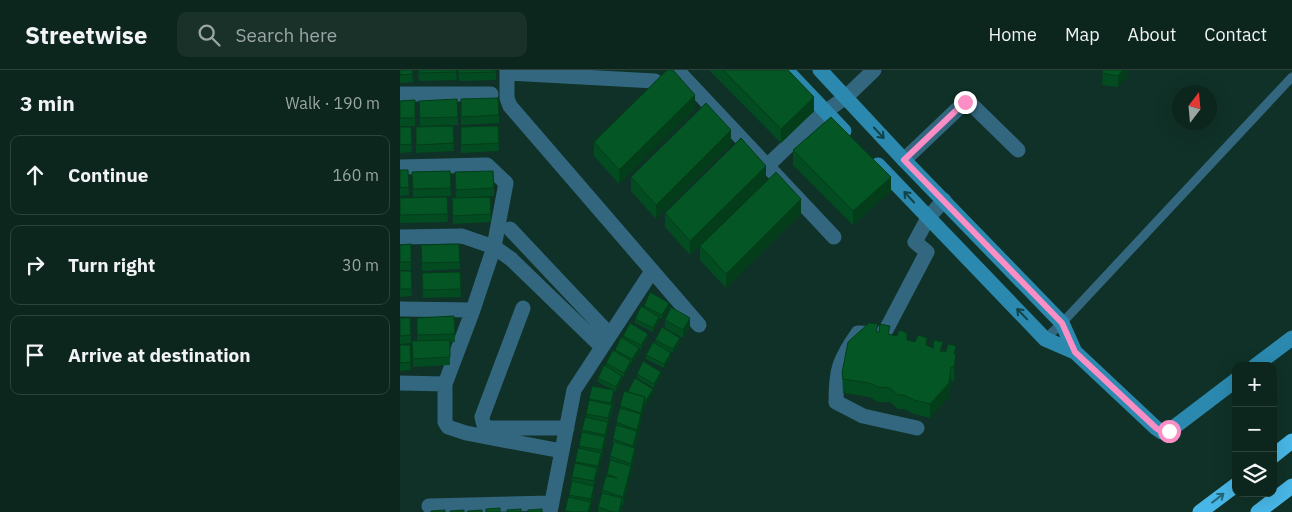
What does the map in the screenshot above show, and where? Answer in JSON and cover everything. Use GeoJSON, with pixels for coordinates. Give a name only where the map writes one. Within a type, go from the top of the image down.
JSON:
{"type":"FeatureCollection","features":[{"type":"Feature","properties":{"kind":"highway"},"geometry":{"type":"LineString","coordinates":[[1277,453],[1292,442]]}},
{"type":"Feature","properties":{"kind":"highway"},"geometry":{"type":"LineString","coordinates":[[1258,512],[1292,486]]}},
{"type":"Feature","properties":{"kind":"highway"},"geometry":{"type":"LineString","coordinates":[[1200,512],[1232,488]]}},
{"type":"Feature","properties":{"kind":"street"},"geometry":{"type":"LineString","coordinates":[[677,70],[834,237]]}},
{"type":"Feature","properties":{"kind":"street"},"geometry":{"type":"LineString","coordinates":[[786,70],[853,140]]}},
{"type":"Feature","properties":{"kind":"street"},"geometry":{"type":"LineString","coordinates":[[820,70],[904,160],[1062,323],[1075,352]]}},
{"type":"Feature","properties":{"kind":"street"},"geometry":{"type":"LineString","coordinates":[[767,166],[874,70]]}},
{"type":"Feature","properties":{"kind":"street"},"geometry":{"type":"LineString","coordinates":[[655,81],[507,71],[507,98],[510,106],[699,325]]}},
{"type":"Feature","properties":{"kind":"street"},"geometry":{"type":"LineString","coordinates":[[400,94],[491,94]]}},
{"type":"Feature","properties":{"kind":"street"},"geometry":{"type":"LineString","coordinates":[[904,160],[965,102],[969,102],[1018,150]]}},
{"type":"Feature","properties":{"kind":"street"},"geometry":{"type":"LineString","coordinates":[[867,154],[1046,339],[1075,352],[1162,432],[1169,431],[1232,383]]}},
{"type":"Feature","properties":{"kind":"street"},"geometry":{"type":"LineString","coordinates":[[400,167],[487,164],[506,183],[494,246],[473,310],[445,384],[445,422],[448,427],[466,433],[562,451]]}},
{"type":"Feature","properties":{"kind":"street"},"geometry":{"type":"LineString","coordinates":[[917,428],[863,416],[836,402],[836,377],[844,353],[858,333],[883,334],[887,328],[927,252],[916,242],[928,218],[944,200]]}},
{"type":"Feature","properties":{"kind":"street"},"geometry":{"type":"LineString","coordinates":[[510,229],[606,341]]}},
{"type":"Feature","properties":{"kind":"street"},"geometry":{"type":"LineString","coordinates":[[400,237],[462,236],[494,246],[511,258],[606,341]]}},
{"type":"Feature","properties":{"kind":"street"},"geometry":{"type":"LineString","coordinates":[[429,506],[551,508],[574,390],[652,270]]}},
{"type":"Feature","properties":{"kind":"street"},"geometry":{"type":"LineString","coordinates":[[523,308],[482,417],[483,423],[490,428],[567,428]]}},
{"type":"Feature","properties":{"kind":"street"},"geometry":{"type":"LineString","coordinates":[[400,309],[473,310]]}},
{"type":"Feature","properties":{"kind":"street"},"geometry":{"type":"LineString","coordinates":[[1260,362],[1292,338]]}},
{"type":"Feature","properties":{"kind":"street"},"geometry":{"type":"LineString","coordinates":[[400,383],[445,384]]}},
{"type":"Feature","properties":{"kind":"lane"},"geometry":{"type":"LineString","coordinates":[[1046,339],[1292,77]]}},
{"type":"Feature","properties":{"kind":"building"},"geometry":{"type":"Polygon","coordinates":[[[400,70],[412,70],[413,74],[400,75],[400,70]]]}},
{"type":"Feature","properties":{"kind":"building"},"geometry":{"type":"Polygon","coordinates":[[[419,70],[456,70],[457,72],[419,73],[419,70]]]}},
{"type":"Feature","properties":{"kind":"building"},"geometry":{"type":"Polygon","coordinates":[[[458,70],[496,70],[496,72],[459,73],[458,70]]]}},
{"type":"Feature","properties":{"kind":"building"},"geometry":{"type":"Polygon","coordinates":[[[667,70],[673,70],[695,95],[619,170],[594,142],[667,70]]]}},
{"type":"Feature","properties":{"kind":"building"},"geometry":{"type":"Polygon","coordinates":[[[723,70],[788,70],[814,97],[781,129],[723,70]]]}},
{"type":"Feature","properties":{"kind":"building"},"geometry":{"type":"Polygon","coordinates":[[[1103,70],[1123,70],[1118,76],[1102,73],[1103,70]]]}},
{"type":"Feature","properties":{"kind":"building"},"geometry":{"type":"Polygon","coordinates":[[[498,98],[499,115],[461,117],[461,99],[498,98]]]}},
{"type":"Feature","properties":{"kind":"building"},"geometry":{"type":"Polygon","coordinates":[[[457,99],[458,117],[420,118],[419,101],[457,99]]]}},
{"type":"Feature","properties":{"kind":"building"},"geometry":{"type":"Polygon","coordinates":[[[415,100],[415,118],[400,118],[400,101],[415,100]]]}},
{"type":"Feature","properties":{"kind":"building"},"geometry":{"type":"Polygon","coordinates":[[[706,103],[731,130],[656,205],[631,177],[706,103]]]}},
{"type":"Feature","properties":{"kind":"building"},"geometry":{"type":"Polygon","coordinates":[[[831,117],[891,177],[853,211],[793,150],[831,117]]]}},
{"type":"Feature","properties":{"kind":"building"},"geometry":{"type":"Polygon","coordinates":[[[453,126],[454,143],[416,145],[416,127],[453,126]]]}},
{"type":"Feature","properties":{"kind":"building"},"geometry":{"type":"Polygon","coordinates":[[[498,126],[499,143],[461,145],[461,127],[498,126]]]}},
{"type":"Feature","properties":{"kind":"building"},"geometry":{"type":"Polygon","coordinates":[[[400,127],[411,127],[412,144],[400,145],[400,127]]]}},
{"type":"Feature","properties":{"kind":"building"},"geometry":{"type":"Polygon","coordinates":[[[741,138],[766,166],[690,241],[665,213],[741,138]]]}},
{"type":"Feature","properties":{"kind":"building"},"geometry":{"type":"Polygon","coordinates":[[[400,170],[408,170],[409,187],[400,188],[400,170]]]}},
{"type":"Feature","properties":{"kind":"building"},"geometry":{"type":"Polygon","coordinates":[[[450,171],[451,188],[413,189],[412,172],[450,171]]]}},
{"type":"Feature","properties":{"kind":"building"},"geometry":{"type":"Polygon","coordinates":[[[493,171],[494,188],[456,190],[455,172],[493,171]]]}},
{"type":"Feature","properties":{"kind":"building"},"geometry":{"type":"Polygon","coordinates":[[[776,172],[801,199],[726,274],[700,246],[776,172]]]}},
{"type":"Feature","properties":{"kind":"building"},"geometry":{"type":"Polygon","coordinates":[[[447,197],[448,214],[400,215],[400,198],[447,197]]]}},
{"type":"Feature","properties":{"kind":"building"},"geometry":{"type":"Polygon","coordinates":[[[490,197],[491,214],[453,216],[452,198],[490,197]]]}},
{"type":"Feature","properties":{"kind":"building"},"geometry":{"type":"Polygon","coordinates":[[[411,244],[411,262],[400,262],[400,245],[411,244]]]}},
{"type":"Feature","properties":{"kind":"building"},"geometry":{"type":"Polygon","coordinates":[[[459,244],[460,262],[422,263],[421,245],[459,244]]]}},
{"type":"Feature","properties":{"kind":"building"},"geometry":{"type":"Polygon","coordinates":[[[400,271],[411,271],[412,289],[400,289],[400,271]]]}},
{"type":"Feature","properties":{"kind":"building"},"geometry":{"type":"Polygon","coordinates":[[[460,272],[461,289],[423,290],[422,273],[460,272]]]}},
{"type":"Feature","properties":{"kind":"building"},"geometry":{"type":"Polygon","coordinates":[[[650,292],[669,303],[662,315],[644,306],[650,292]]]}},
{"type":"Feature","properties":{"kind":"building"},"geometry":{"type":"Polygon","coordinates":[[[641,306],[659,317],[653,328],[635,319],[641,306]]]}},
{"type":"Feature","properties":{"kind":"building"},"geometry":{"type":"Polygon","coordinates":[[[671,307],[690,318],[683,330],[665,320],[671,307]]]}},
{"type":"Feature","properties":{"kind":"building"},"geometry":{"type":"Polygon","coordinates":[[[454,316],[455,334],[417,335],[417,318],[454,316]]]}},
{"type":"Feature","properties":{"kind":"building"},"geometry":{"type":"Polygon","coordinates":[[[400,318],[410,318],[411,335],[400,336],[400,318]]]}},
{"type":"Feature","properties":{"kind":"building"},"geometry":{"type":"Polygon","coordinates":[[[630,323],[648,334],[641,345],[623,336],[630,323]]]}},
{"type":"Feature","properties":{"kind":"building"},"geometry":{"type":"Polygon","coordinates":[[[869,323],[878,324],[876,332],[879,332],[880,324],[890,326],[888,334],[897,336],[899,330],[907,333],[907,340],[915,342],[918,335],[927,338],[926,345],[933,348],[934,340],[943,342],[940,351],[946,352],[948,344],[956,346],[954,367],[951,367],[949,383],[930,404],[904,395],[898,395],[890,388],[843,379],[842,373],[848,342],[869,323]]]}},
{"type":"Feature","properties":{"kind":"building"},"geometry":{"type":"Polygon","coordinates":[[[662,327],[680,338],[673,349],[655,340],[662,327]]]}},
{"type":"Feature","properties":{"kind":"building"},"geometry":{"type":"Polygon","coordinates":[[[621,337],[639,348],[632,359],[615,350],[621,337]]]}},
{"type":"Feature","properties":{"kind":"building"},"geometry":{"type":"Polygon","coordinates":[[[450,340],[450,357],[413,359],[412,341],[450,340]]]}},
{"type":"Feature","properties":{"kind":"building"},"geometry":{"type":"Polygon","coordinates":[[[653,342],[671,353],[664,364],[646,355],[653,342]]]}},
{"type":"Feature","properties":{"kind":"building"},"geometry":{"type":"Polygon","coordinates":[[[400,345],[410,345],[411,362],[400,363],[400,345]]]}},
{"type":"Feature","properties":{"kind":"building"},"geometry":{"type":"Polygon","coordinates":[[[613,350],[631,361],[624,373],[606,363],[613,350]]]}},
{"type":"Feature","properties":{"kind":"building"},"geometry":{"type":"Polygon","coordinates":[[[643,361],[661,372],[654,384],[637,374],[643,361]]]}},
{"type":"Feature","properties":{"kind":"building"},"geometry":{"type":"Polygon","coordinates":[[[604,365],[622,376],[616,387],[598,378],[604,365]]]}},
{"type":"Feature","properties":{"kind":"building"},"geometry":{"type":"Polygon","coordinates":[[[635,378],[653,389],[646,401],[645,397],[628,391],[635,378]]]}},
{"type":"Feature","properties":{"kind":"building"},"geometry":{"type":"Polygon","coordinates":[[[592,386],[614,390],[611,403],[589,399],[592,386]]]}},
{"type":"Feature","properties":{"kind":"building"},"geometry":{"type":"Polygon","coordinates":[[[624,391],[645,397],[641,413],[620,406],[624,391]]]}},
{"type":"Feature","properties":{"kind":"building"},"geometry":{"type":"Polygon","coordinates":[[[589,400],[612,405],[608,418],[586,414],[589,400]]]}},
{"type":"Feature","properties":{"kind":"building"},"geometry":{"type":"Polygon","coordinates":[[[620,408],[641,414],[637,430],[616,422],[620,408]]]}},
{"type":"Feature","properties":{"kind":"building"},"geometry":{"type":"Polygon","coordinates":[[[585,417],[608,422],[605,435],[582,430],[585,417]]]}},
{"type":"Feature","properties":{"kind":"building"},"geometry":{"type":"Polygon","coordinates":[[[616,425],[637,431],[633,446],[613,439],[616,425]]]}},
{"type":"Feature","properties":{"kind":"building"},"geometry":{"type":"Polygon","coordinates":[[[582,432],[605,437],[602,450],[579,446],[582,432]]]}},
{"type":"Feature","properties":{"kind":"building"},"geometry":{"type":"Polygon","coordinates":[[[614,442],[635,448],[631,464],[610,456],[614,442]]]}},
{"type":"Feature","properties":{"kind":"building"},"geometry":{"type":"Polygon","coordinates":[[[578,448],[601,453],[598,466],[575,462],[578,448]]]}},
{"type":"Feature","properties":{"kind":"building"},"geometry":{"type":"Polygon","coordinates":[[[610,460],[631,466],[623,497],[602,490],[606,476],[617,478],[607,474],[610,460]]]}},
{"type":"Feature","properties":{"kind":"building"},"geometry":{"type":"Polygon","coordinates":[[[575,463],[597,468],[594,481],[572,477],[575,463]]]}},
{"type":"Feature","properties":{"kind":"building"},"geometry":{"type":"Polygon","coordinates":[[[572,481],[594,486],[591,499],[569,495],[572,481]]]}},
{"type":"Feature","properties":{"kind":"building"},"geometry":{"type":"Polygon","coordinates":[[[602,493],[622,498],[619,512],[598,507],[602,493]]]}},
{"type":"Feature","properties":{"kind":"building"},"geometry":{"type":"Polygon","coordinates":[[[568,497],[591,502],[588,512],[565,511],[568,497]]]}},
{"type":"Feature","properties":{"kind":"building"},"geometry":{"type":"Polygon","coordinates":[[[500,508],[500,512],[486,512],[486,509],[500,508]]]}},
{"type":"Feature","properties":{"kind":"building"},"geometry":{"type":"Polygon","coordinates":[[[521,509],[521,512],[507,512],[507,510],[521,509]]]}},
{"type":"Feature","properties":{"kind":"building"},"geometry":{"type":"Polygon","coordinates":[[[542,509],[542,512],[528,512],[528,510],[542,509]]]}},
{"type":"Feature","properties":{"kind":"building"},"geometry":{"type":"Polygon","coordinates":[[[445,510],[445,512],[431,512],[431,511],[445,510]]]}},
{"type":"Feature","properties":{"kind":"building"},"geometry":{"type":"Polygon","coordinates":[[[464,510],[464,512],[450,512],[450,511],[464,510]]]}},
{"type":"Feature","properties":{"kind":"building"},"geometry":{"type":"Polygon","coordinates":[[[482,510],[482,512],[467,512],[468,511],[482,510]]]}},
{"type":"Feature","properties":{"kind":"route"},"geometry":{"type":"LineString","coordinates":[[965,102],[904,160],[1062,323],[1075,352],[1156,428],[1162,432],[1169,431]]}}]}
